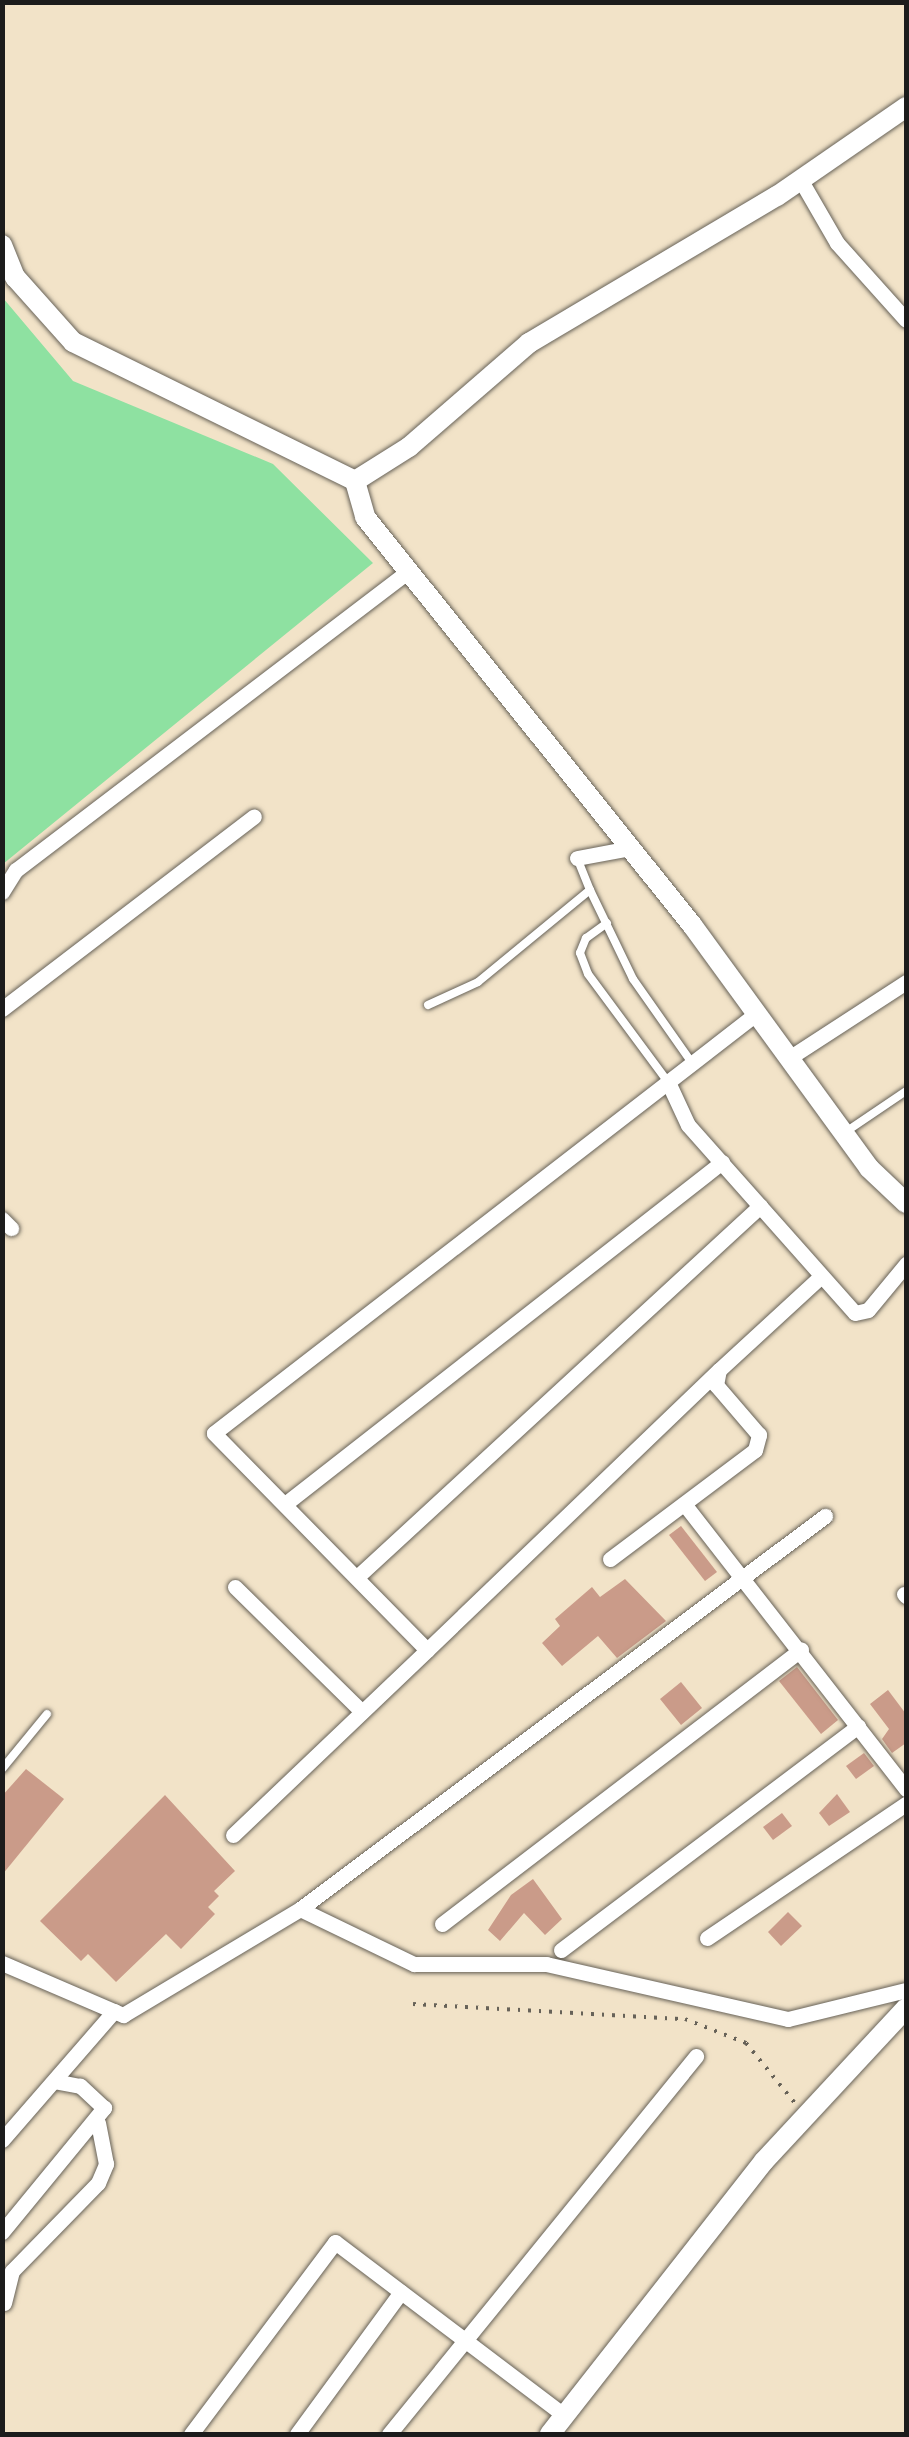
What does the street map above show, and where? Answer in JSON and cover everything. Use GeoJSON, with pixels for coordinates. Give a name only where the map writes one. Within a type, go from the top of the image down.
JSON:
{"type":"FeatureCollection","features":[{"type":"Feature","properties":{"kind":"street"},"geometry":{"type":"LineString","coordinates":[[355,481],[409,446],[528,343],[800,180],[906,106]]}},
{"type":"Feature","properties":{"kind":"street"},"geometry":{"type":"LineString","coordinates":[[800,180],[837,242],[906,320]]}},
{"type":"Feature","properties":{"kind":"street"},"geometry":{"type":"LineString","coordinates":[[2,245],[15,277],[73,342],[355,481],[365,516],[631,848],[844,1133],[906,1203]]}},
{"type":"Feature","properties":{"kind":"street"},"geometry":{"type":"LineString","coordinates":[[2,892],[16,870],[408,571]]}},
{"type":"Feature","properties":{"kind":"street"},"geometry":{"type":"LineString","coordinates":[[2,1009],[254,816]]}},
{"type":"Feature","properties":{"kind":"street"},"geometry":{"type":"LineString","coordinates":[[577,858],[631,848]]}},
{"type":"Feature","properties":{"kind":"street"},"geometry":{"type":"LineString","coordinates":[[789,1058],[906,982]]}},
{"type":"Feature","properties":{"kind":"street"},"geometry":{"type":"LineString","coordinates":[[427,1650],[214,1432],[756,1013]]}},
{"type":"Feature","properties":{"kind":"street"},"geometry":{"type":"LineString","coordinates":[[668,1082],[688,1125],[855,1313],[868,1310],[906,1264]]}},
{"type":"Feature","properties":{"kind":"street"},"geometry":{"type":"LineString","coordinates":[[285,1504],[722,1162]]}},
{"type":"Feature","properties":{"kind":"street"},"geometry":{"type":"LineString","coordinates":[[357,1577],[760,1206]]}},
{"type":"Feature","properties":{"kind":"street"},"geometry":{"type":"LineString","coordinates":[[233,1835],[820,1276]]}},
{"type":"Feature","properties":{"kind":"street"},"geometry":{"type":"LineString","coordinates":[[610,1559],[755,1450],[758,1440],[716,1386],[719,1370]]}},
{"type":"Feature","properties":{"kind":"street"},"geometry":{"type":"LineString","coordinates":[[685,1505],[906,1789]]}},
{"type":"Feature","properties":{"kind":"street"},"geometry":{"type":"LineString","coordinates":[[2,1963],[123,2015],[300,1909],[747,1580],[825,1516]]}},
{"type":"Feature","properties":{"kind":"street"},"geometry":{"type":"LineString","coordinates":[[235,1587],[362,1712]]}},
{"type":"Feature","properties":{"kind":"street"},"geometry":{"type":"LineString","coordinates":[[442,1924],[801,1650]]}},
{"type":"Feature","properties":{"kind":"street"},"geometry":{"type":"LineString","coordinates":[[561,1950],[858,1726]]}},
{"type":"Feature","properties":{"kind":"street"},"geometry":{"type":"LineString","coordinates":[[708,1938],[906,1804]]}},
{"type":"Feature","properties":{"kind":"street"},"geometry":{"type":"LineString","coordinates":[[300,1909],[414,1964],[546,1964],[788,2019],[906,1990]]}},
{"type":"Feature","properties":{"kind":"street"},"geometry":{"type":"LineString","coordinates":[[550,2434],[807,2116],[906,2008]]}},
{"type":"Feature","properties":{"kind":"street"},"geometry":{"type":"LineString","coordinates":[[2,2140],[114,2011]]}},
{"type":"Feature","properties":{"kind":"street"},"geometry":{"type":"LineString","coordinates":[[389,2434],[696,2056]]}},
{"type":"Feature","properties":{"kind":"street"},"geometry":{"type":"LineString","coordinates":[[2,2232],[98,2123],[104,2108],[80,2086],[54,2081]]}},
{"type":"Feature","properties":{"kind":"street"},"geometry":{"type":"LineString","coordinates":[[4,2303],[12,2272],[98,2183],[106,2164],[98,2123]]}},
{"type":"Feature","properties":{"kind":"street"},"geometry":{"type":"LineString","coordinates":[[190,2434],[335,2242],[564,2415]]}},
{"type":"Feature","properties":{"kind":"street"},"geometry":{"type":"LineString","coordinates":[[297,2434],[401,2292]]}},
{"type":"Feature","properties":{"kind":"lane"},"geometry":{"type":"LineString","coordinates":[[577,858],[643,994],[692,1063]]}},
{"type":"Feature","properties":{"kind":"lane"},"geometry":{"type":"LineString","coordinates":[[428,1005],[478,982],[590,890]]}},
{"type":"Feature","properties":{"kind":"lane"},"geometry":{"type":"LineString","coordinates":[[607,924],[586,938],[580,953],[588,974],[668,1082]]}},
{"type":"Feature","properties":{"kind":"lane"},"geometry":{"type":"LineString","coordinates":[[844,1133],[906,1091]]}},
{"type":"Feature","properties":{"kind":"lane"},"geometry":{"type":"LineString","coordinates":[[2,1769],[47,1714]]}},
{"type":"Feature","properties":{"kind":"path"},"geometry":{"type":"LineString","coordinates":[[413,2004],[685,2019],[746,2043],[807,2116]]}},
{"type":"Feature","properties":{"kind":"green space"},"geometry":{"type":"Polygon","coordinates":[[[3,298],[73,381],[273,464],[373,563],[3,864],[3,298]]]}},
{"type":"Feature","properties":{"kind":"building"},"geometry":{"type":"Polygon","coordinates":[[[681,1526],[717,1572],[705,1581],[669,1535],[681,1526]]]}},
{"type":"Feature","properties":{"kind":"building"},"geometry":{"type":"Polygon","coordinates":[[[625,1579],[666,1621],[617,1658],[598,1636],[562,1666],[542,1643],[560,1626],[555,1619],[592,1587],[600,1597],[625,1579]]]}},
{"type":"Feature","properties":{"kind":"building"},"geometry":{"type":"Polygon","coordinates":[[[797,1667],[838,1720],[821,1734],[779,1681],[797,1667]]]}},
{"type":"Feature","properties":{"kind":"building"},"geometry":{"type":"Polygon","coordinates":[[[681,1682],[702,1708],[681,1725],[660,1699],[681,1682]]]}},
{"type":"Feature","properties":{"kind":"building"},"geometry":{"type":"Polygon","coordinates":[[[888,1690],[906,1714],[906,1743],[892,1753],[882,1739],[889,1729],[870,1704],[888,1690]]]}},
{"type":"Feature","properties":{"kind":"building"},"geometry":{"type":"Polygon","coordinates":[[[864,1753],[874,1766],[856,1779],[846,1766],[864,1753]]]}},
{"type":"Feature","properties":{"kind":"building"},"geometry":{"type":"Polygon","coordinates":[[[26,1769],[64,1799],[2,1875],[2,1796],[26,1769]]]}},
{"type":"Feature","properties":{"kind":"building"},"geometry":{"type":"Polygon","coordinates":[[[837,1794],[850,1812],[829,1826],[819,1813],[837,1794]]]}},
{"type":"Feature","properties":{"kind":"building"},"geometry":{"type":"Polygon","coordinates":[[[165,1795],[235,1871],[214,1891],[219,1896],[208,1907],[215,1914],[181,1949],[166,1934],[116,1982],[88,1954],[81,1961],[40,1921],[165,1795]]]}},
{"type":"Feature","properties":{"kind":"building"},"geometry":{"type":"Polygon","coordinates":[[[782,1813],[792,1826],[773,1840],[763,1827],[782,1813]]]}},
{"type":"Feature","properties":{"kind":"building"},"geometry":{"type":"Polygon","coordinates":[[[533,1879],[562,1919],[545,1935],[524,1913],[500,1941],[488,1930],[511,1895],[533,1879]]]}},
{"type":"Feature","properties":{"kind":"building"},"geometry":{"type":"Polygon","coordinates":[[[788,1912],[802,1926],[781,1946],[768,1932],[788,1912]]]}}]}
